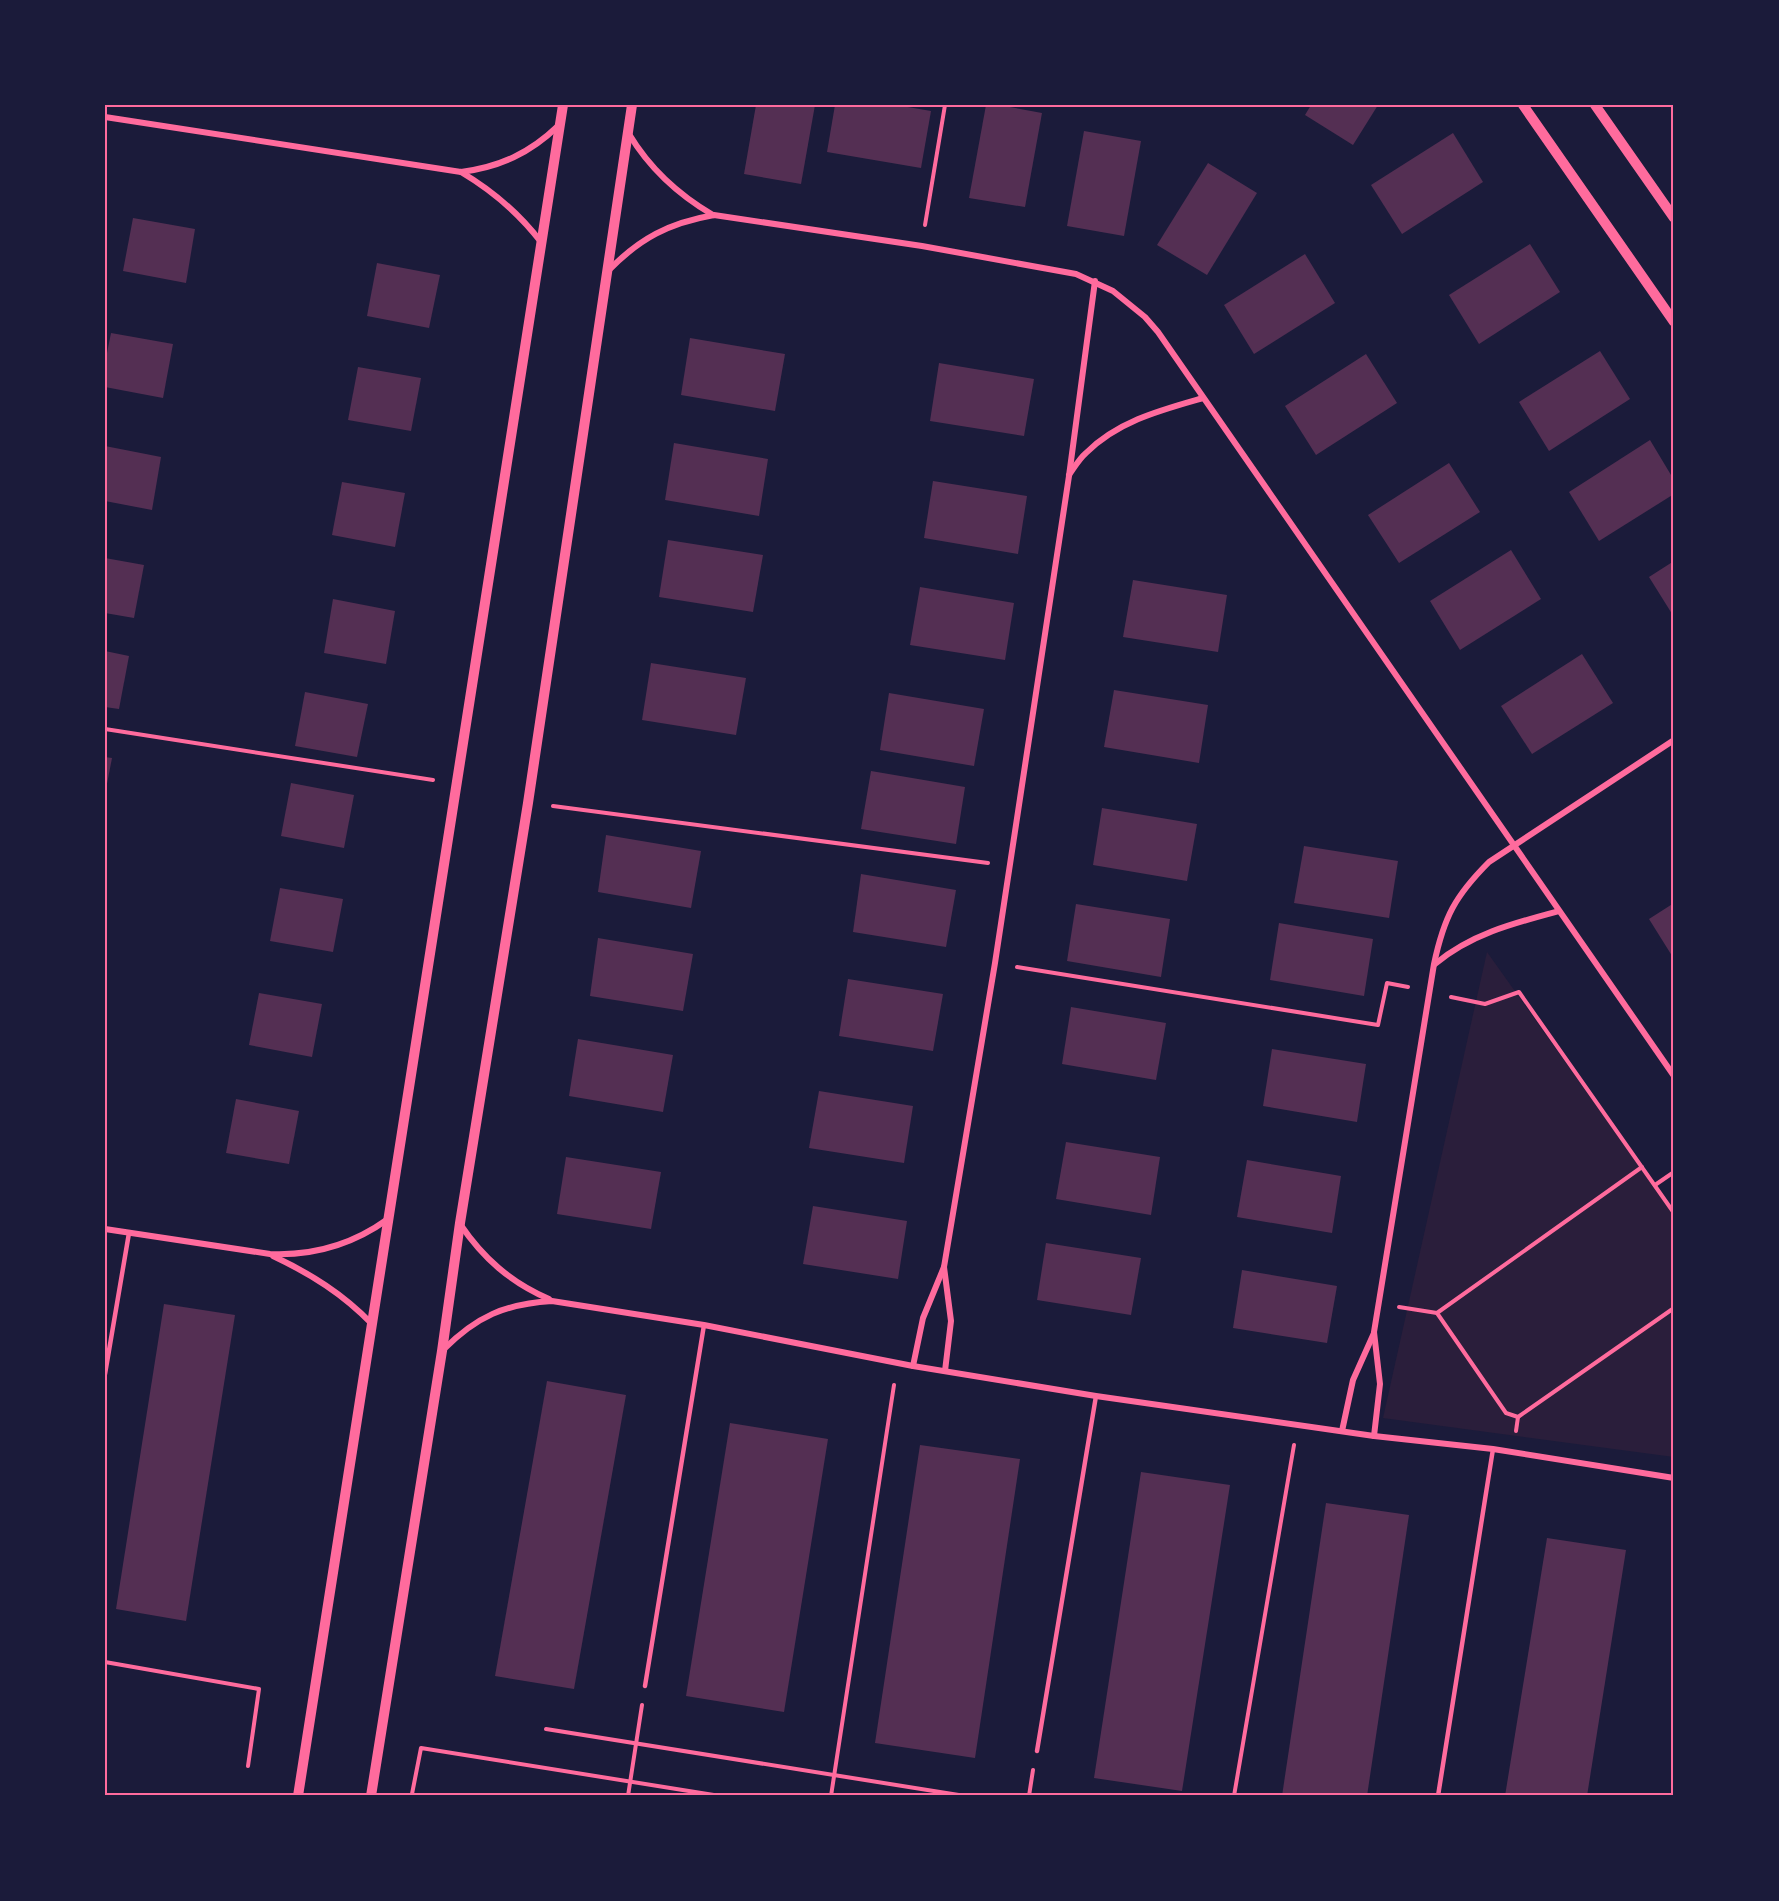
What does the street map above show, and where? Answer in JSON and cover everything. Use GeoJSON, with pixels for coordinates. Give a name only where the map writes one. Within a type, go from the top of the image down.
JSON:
{"type":"FeatureCollection","features":[{"type":"Feature","properties":{"kind":"street"},"geometry":{"type":"LineString","coordinates":[[298,1796],[563,105]]}},
{"type":"Feature","properties":{"kind":"street"},"geometry":{"type":"LineString","coordinates":[[371,1796],[442,1351],[459,1223],[528,803],[632,105]]}},
{"type":"Feature","properties":{"kind":"street"},"geometry":{"type":"LineString","coordinates":[[1523,105],[1674,322]]}},
{"type":"Feature","properties":{"kind":"street"},"geometry":{"type":"LineString","coordinates":[[1595,105],[1674,218]]}},
{"type":"Feature","properties":{"kind":"street"},"geometry":{"type":"LineString","coordinates":[[105,117],[461,171],[494,165],[526,152],[544,140],[560,124]]}},
{"type":"Feature","properties":{"kind":"street"},"geometry":{"type":"LineString","coordinates":[[628,132],[640,153],[673,189],[714,215]]}},
{"type":"Feature","properties":{"kind":"street"},"geometry":{"type":"LineString","coordinates":[[461,171],[498,195],[543,244]]}},
{"type":"Feature","properties":{"kind":"street"},"geometry":{"type":"LineString","coordinates":[[607,273],[643,240],[681,222],[714,215],[1057,269],[1095,281],[1113,291],[1145,317],[1158,332],[1674,1076]]}},
{"type":"Feature","properties":{"kind":"street"},"geometry":{"type":"LineString","coordinates":[[913,1366],[923,1318],[944,1267],[995,963],[1069,476],[1095,281]]}},
{"type":"Feature","properties":{"kind":"street"},"geometry":{"type":"LineString","coordinates":[[1069,476],[1085,454],[1106,436],[1130,422],[1156,411],[1203,398]]}},
{"type":"Feature","properties":{"kind":"street"},"geometry":{"type":"LineString","coordinates":[[1342,1431],[1353,1380],[1374,1332],[1434,964],[1440,936],[1451,908],[1467,883],[1489,862],[1674,741]]}},
{"type":"Feature","properties":{"kind":"street"},"geometry":{"type":"LineString","coordinates":[[1434,964],[1451,951],[1493,930],[1559,911]]}},
{"type":"Feature","properties":{"kind":"street"},"geometry":{"type":"LineString","coordinates":[[105,1229],[270,1254],[302,1254],[333,1248],[372,1231],[389,1219]]}},
{"type":"Feature","properties":{"kind":"street"},"geometry":{"type":"LineString","coordinates":[[459,1223],[473,1244],[509,1278],[529,1291],[552,1300],[704,1324],[913,1366],[1095,1396],[1374,1436],[1493,1449],[1674,1478]]}},
{"type":"Feature","properties":{"kind":"street"},"geometry":{"type":"LineString","coordinates":[[270,1254],[315,1277],[336,1291],[373,1325]]}},
{"type":"Feature","properties":{"kind":"street"},"geometry":{"type":"LineString","coordinates":[[944,1267],[951,1321],[945,1371]]}},
{"type":"Feature","properties":{"kind":"street"},"geometry":{"type":"LineString","coordinates":[[442,1351],[460,1333],[480,1319],[502,1308],[527,1302],[552,1300]]}},
{"type":"Feature","properties":{"kind":"street"},"geometry":{"type":"LineString","coordinates":[[1374,1332],[1380,1384],[1374,1436]]}},
{"type":"Feature","properties":{"kind":"lane"},"geometry":{"type":"LineString","coordinates":[[105,1374],[129,1233]]}},
{"type":"Feature","properties":{"kind":"lane"},"geometry":{"type":"LineString","coordinates":[[645,1686],[704,1324]]}},
{"type":"Feature","properties":{"kind":"lane"},"geometry":{"type":"LineString","coordinates":[[1036,1751],[1095,1396]]}},
{"type":"Feature","properties":{"kind":"lane"},"geometry":{"type":"LineString","coordinates":[[1438,1796],[1493,1449]]}},
{"type":"Feature","properties":{"kind":"path"},"geometry":{"type":"LineString","coordinates":[[922,246],[945,105]]}},
{"type":"Feature","properties":{"kind":"path"},"geometry":{"type":"LineString","coordinates":[[105,729],[457,783]]}},
{"type":"Feature","properties":{"kind":"path"},"geometry":{"type":"LineString","coordinates":[[528,803],[1010,865]]}},
{"type":"Feature","properties":{"kind":"path"},"geometry":{"type":"LineString","coordinates":[[995,963],[1378,1025],[1387,983],[1485,1004],[1519,992],[1674,1213]]}},
{"type":"Feature","properties":{"kind":"path"},"geometry":{"type":"LineString","coordinates":[[1379,1304],[1437,1313],[1642,1167]]}},
{"type":"Feature","properties":{"kind":"path"},"geometry":{"type":"LineString","coordinates":[[1655,1185],[1674,1172]]}},
{"type":"Feature","properties":{"kind":"path"},"geometry":{"type":"LineString","coordinates":[[1437,1313],[1506,1413],[1518,1417],[1674,1308]]}},
{"type":"Feature","properties":{"kind":"path"},"geometry":{"type":"LineString","coordinates":[[831,1796],[897,1362]]}},
{"type":"Feature","properties":{"kind":"path"},"geometry":{"type":"LineString","coordinates":[[1234,1796],[1298,1424]]}},
{"type":"Feature","properties":{"kind":"path"},"geometry":{"type":"LineString","coordinates":[[105,1662],[259,1689],[248,1766]]}},
{"type":"Feature","properties":{"kind":"path"},"geometry":{"type":"LineString","coordinates":[[628,1796],[645,1686]]}},
{"type":"Feature","properties":{"kind":"path"},"geometry":{"type":"LineString","coordinates":[[546,1729],[964,1796]]}},
{"type":"Feature","properties":{"kind":"path"},"geometry":{"type":"LineString","coordinates":[[412,1794],[421,1748],[720,1796]]}},
{"type":"Feature","properties":{"kind":"shaded area"},"geometry":{"type":"Polygon","coordinates":[[[1487,952],[1674,1215],[1674,1457],[1383,1418],[1487,952]]]}},
{"type":"Feature","properties":{"kind":"building"},"geometry":{"type":"Polygon","coordinates":[[[756,105],[815,105],[801,184],[744,174],[756,105]]]}},
{"type":"Feature","properties":{"kind":"building"},"geometry":{"type":"Polygon","coordinates":[[[835,105],[896,105],[931,111],[921,168],[827,152],[835,105]]]}},
{"type":"Feature","properties":{"kind":"building"},"geometry":{"type":"Polygon","coordinates":[[[986,105],[999,105],[1042,113],[1025,207],[969,198],[986,105]]]}},
{"type":"Feature","properties":{"kind":"building"},"geometry":{"type":"Polygon","coordinates":[[[1311,105],[1378,105],[1353,145],[1305,115],[1311,105]]]}},
{"type":"Feature","properties":{"kind":"building"},"geometry":{"type":"Polygon","coordinates":[[[1084,131],[1141,141],[1124,236],[1067,226],[1084,131]]]}},
{"type":"Feature","properties":{"kind":"building"},"geometry":{"type":"Polygon","coordinates":[[[1453,133],[1483,182],[1402,234],[1371,185],[1453,133]]]}},
{"type":"Feature","properties":{"kind":"building"},"geometry":{"type":"Polygon","coordinates":[[[1208,163],[1257,193],[1207,275],[1157,245],[1208,163]]]}},
{"type":"Feature","properties":{"kind":"building"},"geometry":{"type":"Polygon","coordinates":[[[133,218],[195,229],[186,283],[123,271],[133,218]]]}},
{"type":"Feature","properties":{"kind":"building"},"geometry":{"type":"Polygon","coordinates":[[[1530,244],[1560,292],[1479,344],[1449,295],[1530,244]]]}},
{"type":"Feature","properties":{"kind":"building"},"geometry":{"type":"Polygon","coordinates":[[[1305,254],[1335,303],[1254,354],[1224,305],[1305,254]]]}},
{"type":"Feature","properties":{"kind":"building"},"geometry":{"type":"Polygon","coordinates":[[[377,263],[440,275],[429,328],[367,316],[377,263]]]}},
{"type":"Feature","properties":{"kind":"building"},"geometry":{"type":"Polygon","coordinates":[[[111,333],[173,344],[163,398],[105,387],[105,363],[111,333]]]}},
{"type":"Feature","properties":{"kind":"building"},"geometry":{"type":"Polygon","coordinates":[[[690,338],[785,354],[775,411],[681,395],[690,338]]]}},
{"type":"Feature","properties":{"kind":"building"},"geometry":{"type":"Polygon","coordinates":[[[1600,351],[1630,399],[1549,451],[1519,402],[1600,351]]]}},
{"type":"Feature","properties":{"kind":"building"},"geometry":{"type":"Polygon","coordinates":[[[1366,354],[1397,403],[1316,455],[1285,406],[1366,354]]]}},
{"type":"Feature","properties":{"kind":"building"},"geometry":{"type":"Polygon","coordinates":[[[939,363],[1034,379],[1024,436],[930,421],[939,363]]]}},
{"type":"Feature","properties":{"kind":"building"},"geometry":{"type":"Polygon","coordinates":[[[358,367],[421,378],[411,431],[348,420],[358,367]]]}},
{"type":"Feature","properties":{"kind":"building"},"geometry":{"type":"Polygon","coordinates":[[[1650,440],[1674,480],[1674,494],[1599,541],[1569,492],[1650,440]]]}},
{"type":"Feature","properties":{"kind":"building"},"geometry":{"type":"Polygon","coordinates":[[[674,443],[768,459],[759,516],[665,500],[674,443]]]}},
{"type":"Feature","properties":{"kind":"building"},"geometry":{"type":"Polygon","coordinates":[[[105,446],[161,457],[152,510],[105,501],[105,446]]]}},
{"type":"Feature","properties":{"kind":"building"},"geometry":{"type":"Polygon","coordinates":[[[1449,463],[1480,512],[1399,563],[1368,515],[1449,463]]]}},
{"type":"Feature","properties":{"kind":"building"},"geometry":{"type":"Polygon","coordinates":[[[933,481],[1027,496],[1018,554],[924,538],[933,481]]]}},
{"type":"Feature","properties":{"kind":"building"},"geometry":{"type":"Polygon","coordinates":[[[342,482],[405,493],[395,547],[332,535],[342,482]]]}},
{"type":"Feature","properties":{"kind":"building"},"geometry":{"type":"Polygon","coordinates":[[[668,540],[763,555],[753,612],[659,597],[668,540]]]}},
{"type":"Feature","properties":{"kind":"building"},"geometry":{"type":"Polygon","coordinates":[[[1511,550],[1541,599],[1460,650],[1430,601],[1511,550]]]}},
{"type":"Feature","properties":{"kind":"building"},"geometry":{"type":"Polygon","coordinates":[[[105,558],[144,565],[134,618],[105,613],[105,558]]]}},
{"type":"Feature","properties":{"kind":"building"},"geometry":{"type":"Polygon","coordinates":[[[1674,561],[1674,617],[1649,577],[1674,561]]]}},
{"type":"Feature","properties":{"kind":"building"},"geometry":{"type":"Polygon","coordinates":[[[1133,580],[1227,595],[1218,652],[1123,637],[1133,580]]]}},
{"type":"Feature","properties":{"kind":"building"},"geometry":{"type":"Polygon","coordinates":[[[920,587],[1014,603],[1005,660],[910,645],[920,587]]]}},
{"type":"Feature","properties":{"kind":"building"},"geometry":{"type":"Polygon","coordinates":[[[333,599],[395,611],[386,664],[324,653],[333,599]]]}},
{"type":"Feature","properties":{"kind":"building"},"geometry":{"type":"Polygon","coordinates":[[[105,651],[129,656],[119,709],[105,707],[105,651]]]}},
{"type":"Feature","properties":{"kind":"building"},"geometry":{"type":"Polygon","coordinates":[[[1582,654],[1613,703],[1532,754],[1501,706],[1582,654]]]}},
{"type":"Feature","properties":{"kind":"building"},"geometry":{"type":"Polygon","coordinates":[[[651,663],[746,678],[736,735],[642,720],[651,663]]]}},
{"type":"Feature","properties":{"kind":"building"},"geometry":{"type":"Polygon","coordinates":[[[1114,690],[1208,705],[1199,763],[1104,747],[1114,690]]]}},
{"type":"Feature","properties":{"kind":"building"},"geometry":{"type":"Polygon","coordinates":[[[305,692],[368,704],[357,757],[295,746],[305,692]]]}},
{"type":"Feature","properties":{"kind":"building"},"geometry":{"type":"Polygon","coordinates":[[[889,693],[984,709],[974,766],[880,750],[889,693]]]}},
{"type":"Feature","properties":{"kind":"building"},"geometry":{"type":"Polygon","coordinates":[[[105,757],[112,758],[106,789],[105,789],[105,757]]]}},
{"type":"Feature","properties":{"kind":"building"},"geometry":{"type":"Polygon","coordinates":[[[871,771],[965,787],[956,844],[861,829],[871,771]]]}},
{"type":"Feature","properties":{"kind":"building"},"geometry":{"type":"Polygon","coordinates":[[[291,783],[354,795],[344,848],[281,836],[291,783]]]}},
{"type":"Feature","properties":{"kind":"building"},"geometry":{"type":"Polygon","coordinates":[[[1102,808],[1197,824],[1187,881],[1093,865],[1102,808]]]}},
{"type":"Feature","properties":{"kind":"building"},"geometry":{"type":"Polygon","coordinates":[[[606,835],[701,851],[691,908],[598,892],[606,835]]]}},
{"type":"Feature","properties":{"kind":"building"},"geometry":{"type":"Polygon","coordinates":[[[1304,846],[1398,861],[1389,918],[1294,903],[1304,846]]]}},
{"type":"Feature","properties":{"kind":"building"},"geometry":{"type":"Polygon","coordinates":[[[861,874],[956,890],[946,947],[853,932],[861,874]]]}},
{"type":"Feature","properties":{"kind":"building"},"geometry":{"type":"Polygon","coordinates":[[[280,888],[343,899],[333,952],[270,941],[280,888]]]}},
{"type":"Feature","properties":{"kind":"building"},"geometry":{"type":"Polygon","coordinates":[[[1674,903],[1674,959],[1649,919],[1674,903]]]}},
{"type":"Feature","properties":{"kind":"building"},"geometry":{"type":"Polygon","coordinates":[[[1076,904],[1170,919],[1161,977],[1067,961],[1076,904]]]}},
{"type":"Feature","properties":{"kind":"building"},"geometry":{"type":"Polygon","coordinates":[[[1279,923],[1373,939],[1364,996],[1270,980],[1279,923]]]}},
{"type":"Feature","properties":{"kind":"building"},"geometry":{"type":"Polygon","coordinates":[[[598,938],[693,954],[683,1011],[590,996],[598,938]]]}},
{"type":"Feature","properties":{"kind":"building"},"geometry":{"type":"Polygon","coordinates":[[[848,979],[943,994],[933,1051],[839,1036],[848,979]]]}},
{"type":"Feature","properties":{"kind":"building"},"geometry":{"type":"Polygon","coordinates":[[[259,993],[322,1004],[312,1057],[249,1045],[259,993]]]}},
{"type":"Feature","properties":{"kind":"building"},"geometry":{"type":"Polygon","coordinates":[[[1071,1007],[1166,1023],[1156,1080],[1062,1064],[1071,1007]]]}},
{"type":"Feature","properties":{"kind":"building"},"geometry":{"type":"Polygon","coordinates":[[[578,1039],[673,1055],[663,1112],[569,1096],[578,1039]]]}},
{"type":"Feature","properties":{"kind":"building"},"geometry":{"type":"Polygon","coordinates":[[[1272,1049],[1366,1064],[1357,1122],[1263,1106],[1272,1049]]]}},
{"type":"Feature","properties":{"kind":"building"},"geometry":{"type":"Polygon","coordinates":[[[819,1091],[913,1106],[904,1163],[809,1148],[819,1091]]]}},
{"type":"Feature","properties":{"kind":"building"},"geometry":{"type":"Polygon","coordinates":[[[236,1099],[299,1111],[289,1164],[226,1153],[236,1099]]]}},
{"type":"Feature","properties":{"kind":"building"},"geometry":{"type":"Polygon","coordinates":[[[1066,1142],[1160,1157],[1151,1215],[1056,1199],[1066,1142]]]}},
{"type":"Feature","properties":{"kind":"building"},"geometry":{"type":"Polygon","coordinates":[[[566,1157],[661,1172],[651,1229],[557,1214],[566,1157]]]}},
{"type":"Feature","properties":{"kind":"building"},"geometry":{"type":"Polygon","coordinates":[[[1247,1160],[1341,1176],[1332,1233],[1237,1217],[1247,1160]]]}},
{"type":"Feature","properties":{"kind":"building"},"geometry":{"type":"Polygon","coordinates":[[[813,1206],[907,1221],[898,1279],[803,1264],[813,1206]]]}},
{"type":"Feature","properties":{"kind":"building"},"geometry":{"type":"Polygon","coordinates":[[[1046,1243],[1141,1258],[1131,1315],[1037,1300],[1046,1243]]]}},
{"type":"Feature","properties":{"kind":"building"},"geometry":{"type":"Polygon","coordinates":[[[1242,1270],[1337,1286],[1327,1343],[1233,1328],[1242,1270]]]}},
{"type":"Feature","properties":{"kind":"building"},"geometry":{"type":"Polygon","coordinates":[[[164,1304],[235,1315],[186,1621],[116,1609],[164,1304]]]}},
{"type":"Feature","properties":{"kind":"building"},"geometry":{"type":"Polygon","coordinates":[[[547,1381],[626,1395],[574,1689],[495,1676],[547,1381]]]}},
{"type":"Feature","properties":{"kind":"building"},"geometry":{"type":"Polygon","coordinates":[[[730,1423],[828,1439],[784,1712],[686,1696],[730,1423]]]}},
{"type":"Feature","properties":{"kind":"building"},"geometry":{"type":"Polygon","coordinates":[[[920,1445],[1020,1459],[975,1758],[875,1743],[920,1445]]]}},
{"type":"Feature","properties":{"kind":"building"},"geometry":{"type":"Polygon","coordinates":[[[1141,1472],[1230,1485],[1182,1791],[1094,1778],[1141,1472]]]}},
{"type":"Feature","properties":{"kind":"building"},"geometry":{"type":"Polygon","coordinates":[[[1326,1503],[1409,1515],[1367,1796],[1282,1796],[1326,1503]]]}},
{"type":"Feature","properties":{"kind":"building"},"geometry":{"type":"Polygon","coordinates":[[[1547,1538],[1626,1550],[1587,1796],[1505,1796],[1547,1538]]]}}]}
